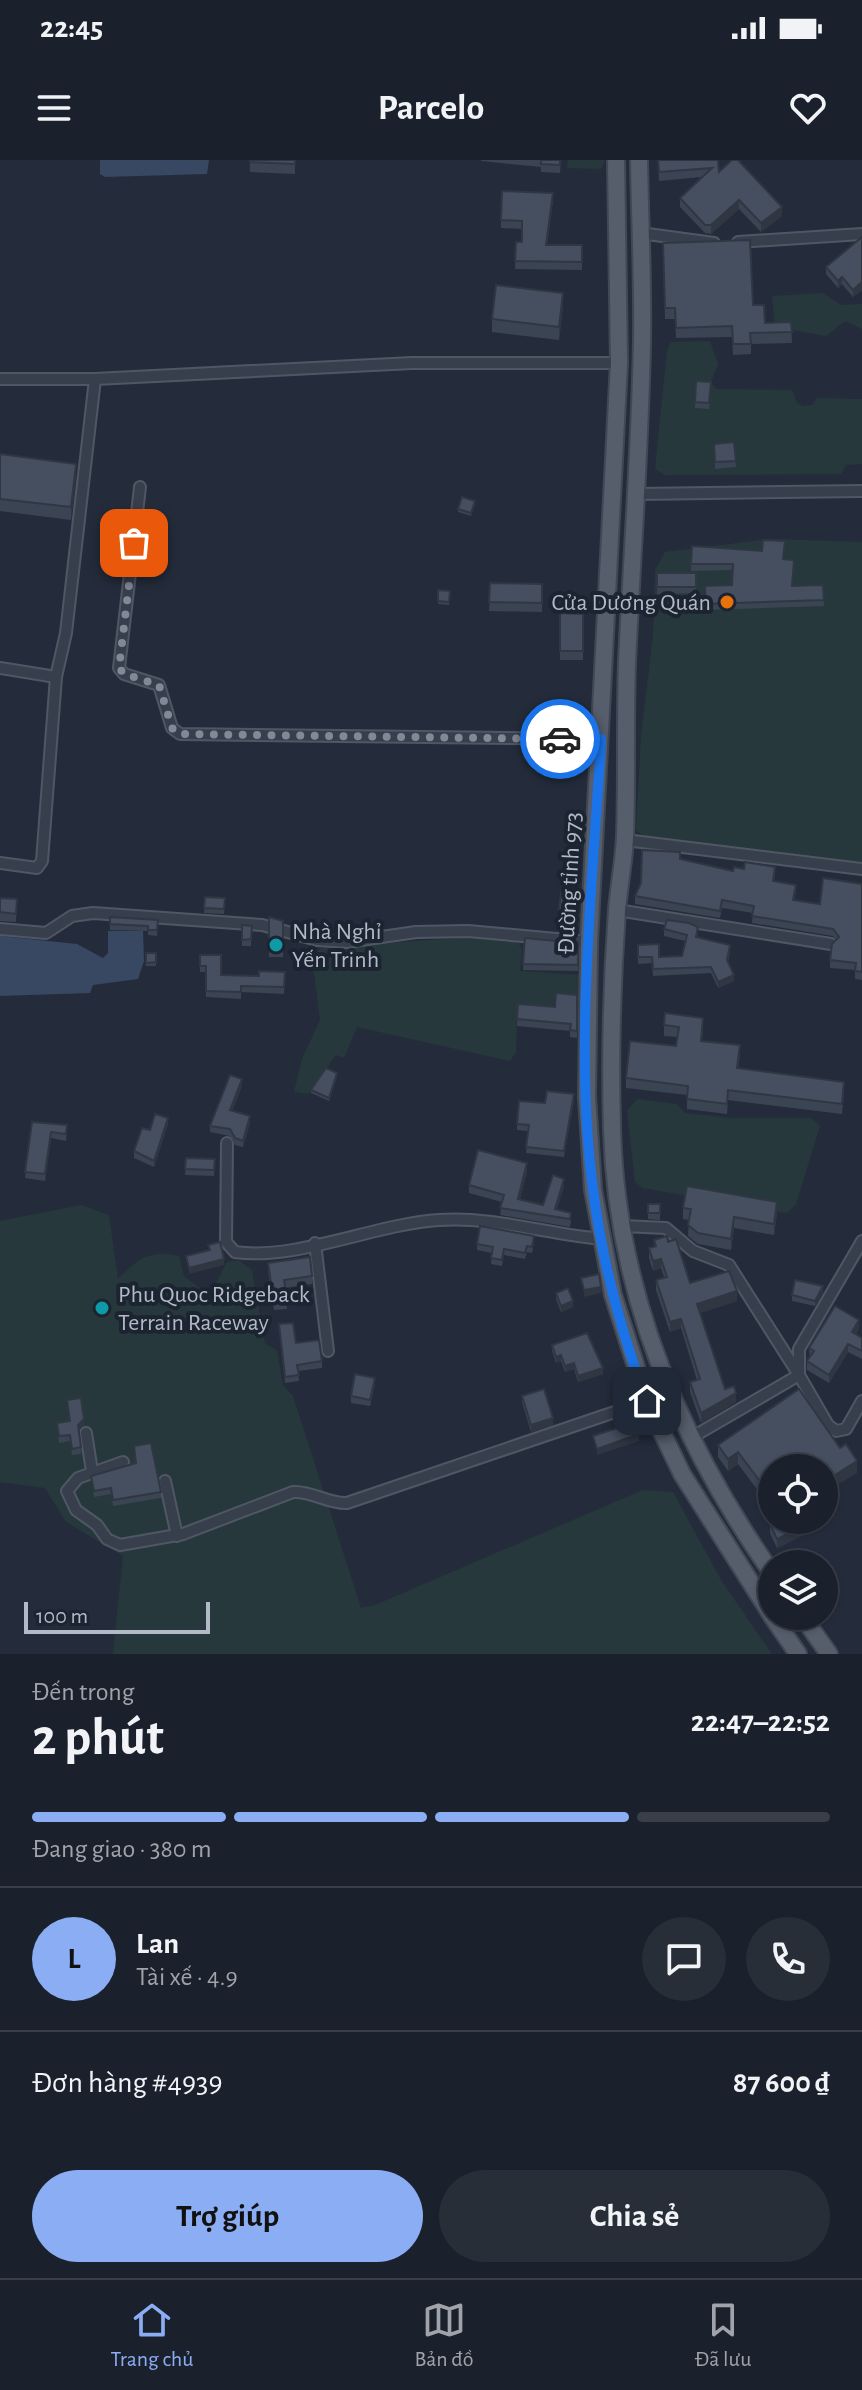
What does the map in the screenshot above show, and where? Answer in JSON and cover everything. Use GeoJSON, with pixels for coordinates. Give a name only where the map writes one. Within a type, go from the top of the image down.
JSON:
{"type":"FeatureCollection","features":[{"type":"Feature","properties":{"kind":"main road","name":"Đường tỉnh 973"},"geometry":{"type":"LineString","coordinates":[[616,160],[619,363],[589,942],[587,1097],[593,1190],[613,1295],[647,1401],[682,1474],[758,1594]]}},
{"type":"Feature","properties":{"kind":"main road","name":"Đường tỉnh 973"},"geometry":{"type":"LineString","coordinates":[[639,160],[642,339],[627,665],[625,840],[617,910],[612,1129],[623,1226],[642,1322],[689,1439],[758,1553]]}},
{"type":"Feature","properties":{"kind":"main road","name":"Đường tỉnh 973"},"geometry":{"type":"LineString","coordinates":[[782,1630],[798,1654]]}},
{"type":"Feature","properties":{"kind":"main road"},"geometry":{"type":"LineString","coordinates":[[812,1630],[829,1654]]}},
{"type":"Feature","properties":{"kind":"street"},"geometry":{"type":"LineString","coordinates":[[640,233],[716,243],[862,234]]}},
{"type":"Feature","properties":{"kind":"street"},"geometry":{"type":"LineString","coordinates":[[0,379],[95,379],[412,363],[619,363]]}},
{"type":"Feature","properties":{"kind":"street"},"geometry":{"type":"LineString","coordinates":[[0,863],[37,868],[42,864],[56,677],[66,633],[95,379]]}},
{"type":"Feature","properties":{"kind":"street"},"geometry":{"type":"LineString","coordinates":[[140,487],[119,668],[124,674],[159,685],[172,728],[180,734],[601,739]]}},
{"type":"Feature","properties":{"kind":"street"},"geometry":{"type":"LineString","coordinates":[[637,494],[862,491]]}},
{"type":"Feature","properties":{"kind":"street"},"geometry":{"type":"LineString","coordinates":[[0,668],[56,677]]}},
{"type":"Feature","properties":{"kind":"street"},"geometry":{"type":"LineString","coordinates":[[625,840],[862,869]]}},
{"type":"Feature","properties":{"kind":"street"},"geometry":{"type":"LineString","coordinates":[[617,910],[831,944]]}},
{"type":"Feature","properties":{"kind":"street"},"geometry":{"type":"LineString","coordinates":[[0,929],[46,933],[72,916],[93,913],[262,925],[317,940],[347,942],[416,932],[468,931],[589,942]]}},
{"type":"Feature","properties":{"kind":"street"},"geometry":{"type":"LineString","coordinates":[[227,1143],[227,1247],[235,1252],[261,1254],[420,1222],[464,1219],[603,1239]]}},
{"type":"Feature","properties":{"kind":"street"},"geometry":{"type":"LineString","coordinates":[[623,1226],[666,1228],[693,1251],[729,1265],[828,1425],[836,1431],[846,1429],[862,1401]]}},
{"type":"Feature","properties":{"kind":"street"},"geometry":{"type":"LineString","coordinates":[[799,1375],[799,1349],[862,1241]]}},
{"type":"Feature","properties":{"kind":"street"},"geometry":{"type":"LineString","coordinates":[[315,1243],[328,1351]]}},
{"type":"Feature","properties":{"kind":"street"},"geometry":{"type":"LineString","coordinates":[[689,1439],[799,1375]]}},
{"type":"Feature","properties":{"kind":"street"},"geometry":{"type":"LineString","coordinates":[[123,1462],[92,1471],[70,1483],[67,1491],[76,1510],[97,1525],[107,1539],[120,1545],[177,1536],[293,1492],[311,1492],[333,1502],[347,1503],[647,1401]]}},
{"type":"Feature","properties":{"kind":"street"},"geometry":{"type":"LineString","coordinates":[[86,1433],[92,1471]]}},
{"type":"Feature","properties":{"kind":"street"},"geometry":{"type":"LineString","coordinates":[[165,1481],[177,1536]]}},
{"type":"Feature","properties":{"kind":"shaded area"},"geometry":{"type":"Polygon","coordinates":[[[568,160],[605,160],[601,169],[567,168],[568,160]]]}},
{"type":"Feature","properties":{"kind":"shaded area"},"geometry":{"type":"Polygon","coordinates":[[[823,293],[841,305],[862,304],[862,329],[845,321],[826,336],[775,327],[772,296],[823,293]]]}},
{"type":"Feature","properties":{"kind":"shaded area"},"geometry":{"type":"Polygon","coordinates":[[[710,341],[718,364],[711,382],[716,389],[792,390],[797,403],[803,406],[812,405],[817,398],[862,399],[862,464],[846,465],[841,474],[665,475],[655,469],[667,351],[671,342],[710,341]]]}},
{"type":"Feature","properties":{"kind":"shaded area"},"geometry":{"type":"Polygon","coordinates":[[[771,539],[862,542],[862,864],[645,837],[636,830],[641,737],[653,636],[655,570],[665,552],[771,539]]]}},
{"type":"Feature","properties":{"kind":"shaded area"},"geometry":{"type":"Polygon","coordinates":[[[458,938],[517,941],[522,949],[520,971],[581,975],[582,1001],[555,998],[552,1013],[517,1009],[516,1052],[510,1061],[357,1027],[344,1058],[336,1055],[309,1094],[294,1092],[302,1059],[320,1020],[312,956],[321,948],[458,938]]]}},
{"type":"Feature","properties":{"kind":"shaded area"},"geometry":{"type":"Polygon","coordinates":[[[637,1099],[677,1104],[685,1113],[731,1118],[811,1118],[820,1126],[796,1204],[787,1213],[643,1188],[635,1182],[627,1111],[637,1099]]]}},
{"type":"Feature","properties":{"kind":"shaded area"},"geometry":{"type":"Polygon","coordinates":[[[81,1205],[109,1215],[118,1279],[145,1257],[160,1254],[179,1256],[184,1276],[205,1292],[212,1291],[227,1262],[238,1260],[252,1270],[265,1344],[277,1350],[283,1385],[293,1396],[361,1608],[375,1605],[643,1490],[673,1492],[721,1580],[772,1654],[113,1654],[123,1556],[66,1522],[45,1488],[0,1482],[0,1221],[81,1205]]]}},
{"type":"Feature","properties":{"kind":"water"},"geometry":{"type":"Polygon","coordinates":[[[100,160],[209,160],[207,174],[105,177],[100,174],[100,160]]]}},
{"type":"Feature","properties":{"kind":"water"},"geometry":{"type":"Polygon","coordinates":[[[108,931],[143,931],[144,961],[138,979],[93,985],[90,993],[0,996],[0,936],[77,944],[103,958],[108,953],[108,931]]]}},
{"type":"Feature","properties":{"kind":"building"},"geometry":{"type":"Polygon","coordinates":[[[295,160],[295,164],[250,162],[295,160]]]}},
{"type":"Feature","properties":{"kind":"building"},"geometry":{"type":"Polygon","coordinates":[[[541,160],[560,160],[560,165],[541,164],[541,160]]]}},
{"type":"Feature","properties":{"kind":"building"},"geometry":{"type":"Polygon","coordinates":[[[658,160],[718,160],[719,172],[732,160],[738,160],[782,207],[761,223],[739,200],[711,225],[705,225],[680,198],[712,168],[659,172],[658,160]]]}},
{"type":"Feature","properties":{"kind":"building"},"geometry":{"type":"Polygon","coordinates":[[[502,191],[553,193],[546,245],[582,245],[582,262],[515,261],[516,242],[522,242],[522,221],[501,220],[502,191]]]}},
{"type":"Feature","properties":{"kind":"building"},"geometry":{"type":"Polygon","coordinates":[[[862,237],[862,282],[853,290],[842,277],[838,281],[826,267],[862,237]]]}},
{"type":"Feature","properties":{"kind":"building"},"geometry":{"type":"Polygon","coordinates":[[[750,240],[753,305],[764,305],[765,323],[791,322],[792,332],[750,333],[751,344],[733,344],[732,326],[676,328],[675,308],[665,308],[663,243],[750,240]]]}},
{"type":"Feature","properties":{"kind":"building"},"geometry":{"type":"Polygon","coordinates":[[[496,285],[563,293],[559,327],[492,319],[496,285]]]}},
{"type":"Feature","properties":{"kind":"building"},"geometry":{"type":"Polygon","coordinates":[[[696,381],[711,382],[709,403],[695,402],[696,381]]]}},
{"type":"Feature","properties":{"kind":"building"},"geometry":{"type":"Polygon","coordinates":[[[734,442],[736,461],[715,462],[714,444],[734,442]]]}},
{"type":"Feature","properties":{"kind":"building"},"geometry":{"type":"Polygon","coordinates":[[[0,454],[76,464],[71,507],[0,499],[0,454]]]}},
{"type":"Feature","properties":{"kind":"building"},"geometry":{"type":"Polygon","coordinates":[[[462,497],[475,501],[471,513],[458,509],[462,497]]]}},
{"type":"Feature","properties":{"kind":"building"},"geometry":{"type":"Polygon","coordinates":[[[763,540],[785,541],[783,559],[794,560],[792,586],[823,585],[824,600],[706,604],[705,586],[732,585],[733,564],[691,564],[692,546],[762,551],[763,540]]]}},
{"type":"Feature","properties":{"kind":"building"},"geometry":{"type":"Polygon","coordinates":[[[657,573],[696,573],[696,587],[657,587],[657,573]]]}},
{"type":"Feature","properties":{"kind":"building"},"geometry":{"type":"Polygon","coordinates":[[[490,583],[542,584],[542,603],[489,602],[490,583]]]}},
{"type":"Feature","properties":{"kind":"building"},"geometry":{"type":"Polygon","coordinates":[[[438,590],[450,591],[449,602],[438,601],[438,590]]]}},
{"type":"Feature","properties":{"kind":"building"},"geometry":{"type":"Polygon","coordinates":[[[560,613],[583,614],[583,651],[560,651],[560,613]]]}},
{"type":"Feature","properties":{"kind":"building"},"geometry":{"type":"Polygon","coordinates":[[[642,850],[680,852],[680,859],[733,871],[734,867],[744,869],[745,862],[775,867],[773,881],[796,885],[793,900],[820,904],[823,878],[862,884],[862,972],[855,971],[856,963],[830,960],[832,944],[839,937],[833,929],[752,916],[754,906],[722,900],[720,911],[635,896],[641,883],[642,850]]]}},
{"type":"Feature","properties":{"kind":"building"},"geometry":{"type":"Polygon","coordinates":[[[561,893],[580,895],[578,927],[557,925],[561,893]]]}},
{"type":"Feature","properties":{"kind":"building"},"geometry":{"type":"Polygon","coordinates":[[[205,897],[225,898],[224,909],[204,908],[205,897]]]}},
{"type":"Feature","properties":{"kind":"building"},"geometry":{"type":"Polygon","coordinates":[[[0,898],[17,899],[16,914],[0,912],[0,898]]]}},
{"type":"Feature","properties":{"kind":"building"},"geometry":{"type":"Polygon","coordinates":[[[110,917],[158,920],[157,930],[148,930],[148,926],[110,924],[110,917]]]}},
{"type":"Feature","properties":{"kind":"building"},"geometry":{"type":"Polygon","coordinates":[[[269,917],[283,921],[283,939],[269,939],[269,917]]]}},
{"type":"Feature","properties":{"kind":"building"},"geometry":{"type":"Polygon","coordinates":[[[667,920],[689,923],[698,927],[696,937],[730,945],[727,960],[734,975],[718,982],[711,967],[653,969],[652,957],[638,957],[638,945],[659,944],[659,957],[682,956],[687,935],[664,929],[667,920]]]}},
{"type":"Feature","properties":{"kind":"building"},"geometry":{"type":"Polygon","coordinates":[[[242,925],[252,926],[251,939],[242,940],[242,925]]]}},
{"type":"Feature","properties":{"kind":"building"},"geometry":{"type":"Polygon","coordinates":[[[525,938],[578,943],[578,965],[523,964],[525,938]]]}},
{"type":"Feature","properties":{"kind":"building"},"geometry":{"type":"Polygon","coordinates":[[[146,953],[156,953],[156,962],[146,963],[146,953]]]}},
{"type":"Feature","properties":{"kind":"building"},"geometry":{"type":"Polygon","coordinates":[[[200,955],[221,955],[221,975],[259,976],[259,971],[285,972],[284,987],[241,986],[241,992],[206,991],[206,966],[200,966],[200,955]]]}},
{"type":"Feature","properties":{"kind":"building"},"geometry":{"type":"Polygon","coordinates":[[[556,993],[577,995],[577,1031],[570,1030],[571,1024],[517,1019],[518,1004],[555,1007],[556,993]]]}},
{"type":"Feature","properties":{"kind":"building"},"geometry":{"type":"Polygon","coordinates":[[[665,1013],[703,1018],[701,1041],[740,1045],[737,1068],[844,1082],[842,1104],[728,1090],[727,1104],[687,1099],[688,1086],[626,1078],[630,1041],[676,1046],[679,1027],[664,1025],[665,1013]]]}},
{"type":"Feature","properties":{"kind":"building"},"geometry":{"type":"Polygon","coordinates":[[[326,1068],[337,1073],[329,1098],[311,1090],[326,1068]]]}},
{"type":"Feature","properties":{"kind":"building"},"geometry":{"type":"Polygon","coordinates":[[[230,1075],[242,1079],[230,1110],[250,1116],[243,1141],[235,1138],[230,1129],[210,1126],[230,1075]]]}},
{"type":"Feature","properties":{"kind":"building"},"geometry":{"type":"Polygon","coordinates":[[[547,1091],[574,1094],[564,1151],[526,1147],[529,1125],[517,1124],[519,1101],[545,1103],[547,1091]]]}},
{"type":"Feature","properties":{"kind":"building"},"geometry":{"type":"Polygon","coordinates":[[[155,1114],[168,1118],[154,1161],[134,1151],[142,1128],[150,1130],[155,1114]]]}},
{"type":"Feature","properties":{"kind":"building"},"geometry":{"type":"Polygon","coordinates":[[[32,1122],[67,1125],[66,1134],[51,1132],[45,1174],[25,1172],[32,1122]]]}},
{"type":"Feature","properties":{"kind":"building"},"geometry":{"type":"Polygon","coordinates":[[[478,1150],[527,1163],[518,1199],[543,1205],[553,1175],[564,1179],[555,1209],[571,1213],[570,1219],[500,1208],[504,1195],[469,1185],[478,1150]]]}},
{"type":"Feature","properties":{"kind":"building"},"geometry":{"type":"Polygon","coordinates":[[[186,1158],[215,1159],[214,1170],[185,1169],[186,1158]]]}},
{"type":"Feature","properties":{"kind":"building"},"geometry":{"type":"Polygon","coordinates":[[[687,1186],[777,1202],[774,1224],[734,1217],[731,1239],[698,1233],[688,1225],[691,1209],[683,1208],[687,1186]]]}},
{"type":"Feature","properties":{"kind":"building"},"geometry":{"type":"Polygon","coordinates":[[[648,1204],[660,1204],[660,1213],[648,1213],[648,1204]]]}},
{"type":"Feature","properties":{"kind":"building"},"geometry":{"type":"Polygon","coordinates":[[[480,1226],[534,1236],[532,1247],[527,1246],[525,1253],[504,1249],[502,1260],[491,1258],[493,1247],[477,1244],[480,1226]]]}},
{"type":"Feature","properties":{"kind":"building"},"geometry":{"type":"Polygon","coordinates":[[[667,1236],[668,1242],[676,1239],[690,1283],[729,1271],[737,1291],[697,1304],[725,1389],[734,1386],[736,1393],[701,1413],[690,1382],[700,1379],[681,1319],[670,1322],[656,1280],[667,1277],[661,1259],[653,1261],[649,1248],[656,1246],[654,1240],[667,1236]]]}},
{"type":"Feature","properties":{"kind":"building"},"geometry":{"type":"Polygon","coordinates":[[[220,1242],[224,1259],[189,1268],[186,1256],[210,1250],[208,1245],[220,1242]]]}},
{"type":"Feature","properties":{"kind":"building"},"geometry":{"type":"Polygon","coordinates":[[[310,1257],[312,1276],[284,1280],[287,1301],[274,1302],[268,1263],[310,1257]]]}},
{"type":"Feature","properties":{"kind":"building"},"geometry":{"type":"Polygon","coordinates":[[[599,1274],[601,1287],[584,1290],[581,1278],[599,1274]]]}},
{"type":"Feature","properties":{"kind":"building"},"geometry":{"type":"Polygon","coordinates":[[[795,1280],[823,1286],[815,1301],[792,1295],[795,1280]]]}},
{"type":"Feature","properties":{"kind":"building"},"geometry":{"type":"Polygon","coordinates":[[[568,1288],[573,1301],[561,1306],[556,1293],[568,1288]]]}},
{"type":"Feature","properties":{"kind":"building"},"geometry":{"type":"Polygon","coordinates":[[[835,1306],[859,1320],[852,1332],[862,1338],[862,1351],[848,1344],[829,1375],[807,1361],[814,1351],[809,1348],[835,1306]]]}},
{"type":"Feature","properties":{"kind":"building"},"geometry":{"type":"Polygon","coordinates":[[[293,1323],[296,1343],[319,1340],[322,1361],[297,1365],[299,1375],[285,1377],[279,1324],[293,1323]]]}},
{"type":"Feature","properties":{"kind":"building"},"geometry":{"type":"Polygon","coordinates":[[[587,1333],[603,1368],[578,1376],[574,1363],[565,1366],[561,1355],[556,1357],[552,1345],[587,1333]]]}},
{"type":"Feature","properties":{"kind":"building"},"geometry":{"type":"Polygon","coordinates":[[[355,1374],[375,1378],[370,1400],[351,1396],[355,1374]]]}},
{"type":"Feature","properties":{"kind":"building"},"geometry":{"type":"Polygon","coordinates":[[[544,1389],[553,1418],[531,1425],[522,1396],[544,1389]]]}},
{"type":"Feature","properties":{"kind":"building"},"geometry":{"type":"Polygon","coordinates":[[[799,1389],[840,1448],[846,1444],[857,1461],[838,1473],[838,1454],[758,1454],[758,1479],[738,1452],[728,1459],[718,1445],[799,1389]]]}},
{"type":"Feature","properties":{"kind":"building"},"geometry":{"type":"Polygon","coordinates":[[[81,1398],[84,1419],[78,1425],[81,1447],[72,1449],[70,1435],[59,1436],[57,1423],[70,1421],[67,1400],[81,1398]]]}},
{"type":"Feature","properties":{"kind":"building"},"geometry":{"type":"Polygon","coordinates":[[[635,1422],[639,1434],[597,1449],[593,1436],[635,1422]]]}},
{"type":"Feature","properties":{"kind":"building"},"geometry":{"type":"Polygon","coordinates":[[[151,1443],[161,1492],[113,1500],[111,1488],[94,1491],[91,1476],[136,1463],[134,1446],[151,1443]]]}},
{"type":"Feature","properties":{"kind":"way so far"},"geometry":{"type":"LineString","coordinates":[[134,543],[119,668],[124,674],[159,685],[172,728],[180,734],[560,739]]}},
{"type":"Feature","properties":{"kind":"place","name":"Cửa Dương Quán"},"geometry":{"type":"Point","coordinates":[727,602]}},
{"type":"Feature","properties":{"kind":"place","name":"Nhà Nghỉ Yến Trinh"},"geometry":{"type":"Point","coordinates":[276,945]}},
{"type":"Feature","properties":{"kind":"place","name":"Phu Quoc Ridgeback Terrain Raceway"},"geometry":{"type":"Point","coordinates":[102,1308]}},
{"type":"Feature","properties":{"kind":"route"},"geometry":{"type":"LineString","coordinates":[[560,739],[601,739],[589,942],[587,1097],[593,1190],[613,1295],[647,1401]]}}]}
